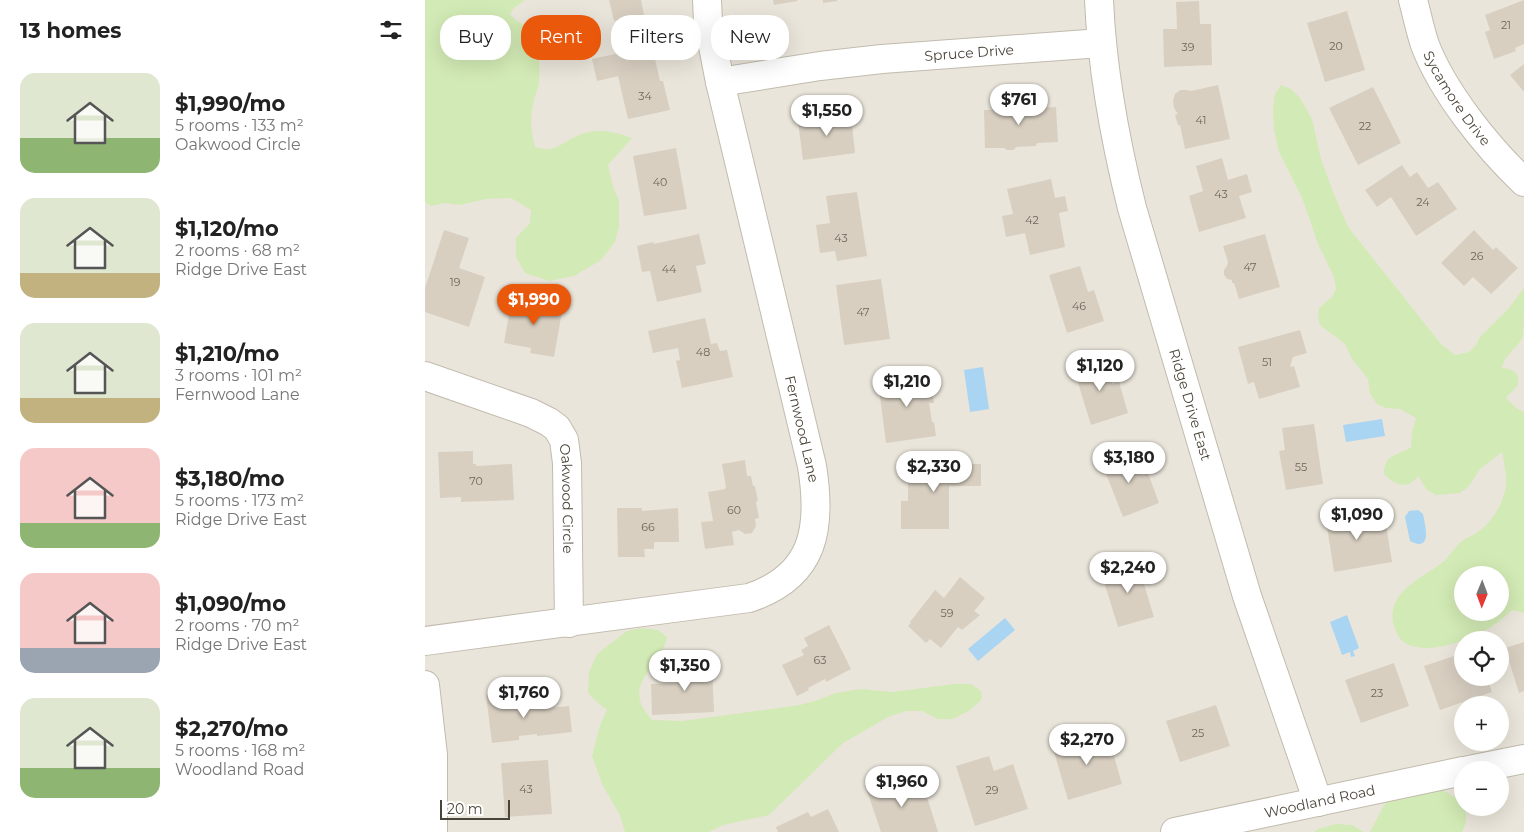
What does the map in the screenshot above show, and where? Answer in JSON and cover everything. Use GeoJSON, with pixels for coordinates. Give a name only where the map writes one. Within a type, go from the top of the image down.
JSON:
{"type":"FeatureCollection","features":[{"type":"Feature","properties":{"kind":"street","name":"Fernwood Lane"},"geometry":{"type":"LineString","coordinates":[[425,641],[730,602],[762,594],[780,584],[799,566],[807,553],[813,537],[816,511],[816,492],[812,466],[720,82],[708,21],[707,0]]}},
{"type":"Feature","properties":{"kind":"street","name":"Ridge Drive East"},"geometry":{"type":"LineString","coordinates":[[1099,0],[1101,43],[1122,167],[1135,217],[1247,596],[1318,802]]}},
{"type":"Feature","properties":{"kind":"street","name":"Sycamore Drive"},"geometry":{"type":"LineString","coordinates":[[1413,0],[1425,45],[1442,78],[1472,124],[1503,162],[1524,182]]}},
{"type":"Feature","properties":{"kind":"street","name":"Spruce Drive"},"geometry":{"type":"LineString","coordinates":[[720,82],[820,66],[891,58],[1101,43]]}},
{"type":"Feature","properties":{"kind":"street","name":"Oakwood Circle"},"geometry":{"type":"LineString","coordinates":[[425,376],[531,413],[549,422],[561,433],[567,463],[569,623]]}},
{"type":"Feature","properties":{"kind":"street"},"geometry":{"type":"LineString","coordinates":[[425,685],[433,755],[433,832]]}},
{"type":"Feature","properties":{"kind":"street"},"geometry":{"type":"LineString","coordinates":[[1509,762],[1524,759]]}},
{"type":"Feature","properties":{"kind":"street","name":"Woodland Road"},"geometry":{"type":"LineString","coordinates":[[1175,832],[1454,773]]}},
{"type":"Feature","properties":{"kind":"shaded area"},"geometry":{"type":"Polygon","coordinates":[[[505,0],[1524,0],[1524,832],[425,832],[425,105],[459,60],[511,60],[511,15],[494,15],[505,0]]]}},
{"type":"Feature","properties":{"kind":"green space"},"geometry":{"type":"Polygon","coordinates":[[[425,0],[525,0],[514,8],[510,14],[521,23],[521,60],[538,60],[539,82],[531,121],[535,147],[552,149],[582,134],[596,131],[617,133],[632,138],[608,165],[613,187],[619,200],[619,226],[615,242],[601,260],[574,276],[549,281],[525,273],[516,257],[516,238],[530,223],[531,210],[511,198],[486,199],[460,205],[445,203],[431,206],[425,202],[425,0]]]}},
{"type":"Feature","properties":{"kind":"green space"},"geometry":{"type":"Polygon","coordinates":[[[1281,85],[1291,89],[1300,98],[1312,119],[1321,159],[1348,227],[1441,344],[1455,355],[1469,352],[1476,345],[1480,337],[1509,308],[1524,288],[1523,336],[1506,358],[1502,368],[1514,371],[1518,377],[1518,385],[1506,398],[1516,408],[1524,412],[1524,613],[1512,610],[1509,613],[1509,566],[1454,566],[1454,621],[1500,621],[1484,631],[1454,631],[1454,643],[1429,648],[1409,645],[1398,636],[1395,629],[1392,617],[1394,606],[1406,589],[1443,562],[1461,542],[1481,530],[1494,515],[1499,507],[1506,486],[1506,473],[1502,452],[1480,469],[1469,486],[1460,493],[1436,495],[1427,490],[1418,476],[1410,483],[1401,485],[1384,474],[1386,462],[1389,459],[1411,447],[1412,432],[1416,418],[1400,409],[1386,408],[1377,404],[1370,394],[1368,379],[1352,359],[1345,344],[1320,325],[1319,308],[1332,297],[1336,289],[1334,277],[1318,244],[1303,200],[1279,152],[1274,130],[1273,109],[1275,94],[1281,85]]]}},
{"type":"Feature","properties":{"kind":"green space"},"geometry":{"type":"Polygon","coordinates":[[[642,628],[658,630],[667,637],[661,653],[645,676],[639,692],[642,705],[652,720],[682,721],[800,705],[836,693],[861,689],[892,692],[954,684],[971,684],[980,690],[981,700],[970,710],[953,719],[938,719],[922,711],[906,711],[888,717],[843,743],[769,815],[723,825],[709,832],[625,832],[620,815],[603,786],[592,756],[600,725],[607,710],[588,693],[589,672],[597,654],[627,631],[642,628]]]}},
{"type":"Feature","properties":{"kind":"green space"},"geometry":{"type":"Polygon","coordinates":[[[1437,788],[1446,792],[1454,797],[1454,816],[1466,816],[1462,832],[1370,832],[1390,798],[1437,788]]]}},
{"type":"Feature","properties":{"kind":"green space"},"geometry":{"type":"Polygon","coordinates":[[[1336,824],[1352,825],[1364,832],[1314,832],[1336,824]]]}},
{"type":"Feature","properties":{"kind":"water"},"geometry":{"type":"Polygon","coordinates":[[[983,367],[989,409],[970,412],[964,370],[983,367]]]}},
{"type":"Feature","properties":{"kind":"water"},"geometry":{"type":"Polygon","coordinates":[[[1382,419],[1385,436],[1346,442],[1343,425],[1382,419]]]}},
{"type":"Feature","properties":{"kind":"water"},"geometry":{"type":"Polygon","coordinates":[[[1418,510],[1423,514],[1426,536],[1425,541],[1417,544],[1410,541],[1405,517],[1409,511],[1418,510]]]}},
{"type":"Feature","properties":{"kind":"water"},"geometry":{"type":"Polygon","coordinates":[[[1347,615],[1359,648],[1353,651],[1355,656],[1351,657],[1350,652],[1342,655],[1330,622],[1347,615]]]}},
{"type":"Feature","properties":{"kind":"water"},"geometry":{"type":"Polygon","coordinates":[[[1005,618],[1015,630],[978,661],[968,649],[1005,618]]]}},
{"type":"Feature","properties":{"kind":"building"},"geometry":{"type":"Polygon","coordinates":[[[609,0],[641,0],[644,15],[613,15],[609,0]]]}},
{"type":"Feature","properties":{"kind":"building"},"geometry":{"type":"Polygon","coordinates":[[[773,0],[797,0],[797,1],[774,5],[773,0]]]}},
{"type":"Feature","properties":{"kind":"building"},"geometry":{"type":"Polygon","coordinates":[[[823,0],[837,0],[837,1],[823,3],[823,0]]]}},
{"type":"Feature","properties":{"kind":"building"},"geometry":{"type":"Polygon","coordinates":[[[1524,0],[1524,44],[1515,48],[1516,51],[1494,59],[1485,32],[1490,30],[1485,15],[1524,0]]]}},
{"type":"Feature","properties":{"kind":"building"},"geometry":{"type":"Polygon","coordinates":[[[1199,1],[1200,24],[1211,24],[1212,65],[1164,67],[1163,29],[1177,29],[1176,2],[1199,1]]]}},
{"type":"Feature","properties":{"kind":"building"},"geometry":{"type":"Polygon","coordinates":[[[1347,11],[1365,70],[1325,82],[1307,23],[1347,11]]]}},
{"type":"Feature","properties":{"kind":"building"},"geometry":{"type":"Polygon","coordinates":[[[611,55],[611,60],[655,60],[660,81],[663,81],[670,110],[628,119],[618,76],[597,81],[592,60],[601,60],[601,57],[611,55]]]}},
{"type":"Feature","properties":{"kind":"building"},"geometry":{"type":"Polygon","coordinates":[[[1524,64],[1524,92],[1510,75],[1524,64]]]}},
{"type":"Feature","properties":{"kind":"building"},"geometry":{"type":"Polygon","coordinates":[[[1218,85],[1230,139],[1185,149],[1180,125],[1178,125],[1175,115],[1178,114],[1174,108],[1175,94],[1180,90],[1191,91],[1218,85]]]}},
{"type":"Feature","properties":{"kind":"building"},"geometry":{"type":"Polygon","coordinates":[[[1373,87],[1401,143],[1358,165],[1329,108],[1373,87]]]}},
{"type":"Feature","properties":{"kind":"building"},"geometry":{"type":"Polygon","coordinates":[[[1017,101],[1017,109],[1056,107],[1058,142],[1037,143],[1036,146],[1016,147],[1014,150],[985,148],[984,110],[999,109],[999,102],[1017,101]]]}},
{"type":"Feature","properties":{"kind":"building"},"geometry":{"type":"Polygon","coordinates":[[[851,115],[855,153],[803,160],[798,122],[851,115]]]}},
{"type":"Feature","properties":{"kind":"building"},"geometry":{"type":"Polygon","coordinates":[[[676,148],[687,209],[644,216],[633,156],[676,148]]]}},
{"type":"Feature","properties":{"kind":"building"},"geometry":{"type":"Polygon","coordinates":[[[1222,158],[1228,180],[1247,174],[1252,192],[1239,196],[1246,218],[1199,232],[1189,196],[1203,191],[1196,166],[1222,158]]]}},
{"type":"Feature","properties":{"kind":"building"},"geometry":{"type":"Polygon","coordinates":[[[1402,165],[1410,177],[1417,172],[1428,188],[1438,182],[1457,209],[1416,236],[1391,197],[1377,207],[1365,190],[1402,165]]]}},
{"type":"Feature","properties":{"kind":"building"},"geometry":{"type":"Polygon","coordinates":[[[1051,179],[1055,198],[1065,196],[1068,211],[1059,213],[1065,247],[1030,255],[1025,233],[1006,237],[1002,216],[1013,214],[1007,189],[1051,179]]]}},
{"type":"Feature","properties":{"kind":"building"},"geometry":{"type":"Polygon","coordinates":[[[857,192],[867,256],[837,261],[835,251],[820,253],[816,225],[830,223],[826,196],[857,192]]]}},
{"type":"Feature","properties":{"kind":"building"},"geometry":{"type":"Polygon","coordinates":[[[444,230],[469,238],[459,268],[485,277],[469,327],[425,312],[425,288],[444,230]]]}},
{"type":"Feature","properties":{"kind":"building"},"geometry":{"type":"Polygon","coordinates":[[[1474,230],[1493,250],[1496,247],[1518,268],[1491,294],[1473,277],[1464,286],[1441,263],[1474,230]]]}},
{"type":"Feature","properties":{"kind":"building"},"geometry":{"type":"Polygon","coordinates":[[[699,234],[706,264],[696,266],[702,292],[657,302],[650,271],[642,272],[637,246],[699,234]]]}},
{"type":"Feature","properties":{"kind":"building"},"geometry":{"type":"Polygon","coordinates":[[[1265,234],[1280,287],[1239,299],[1234,283],[1224,275],[1228,262],[1223,246],[1265,234]]]}},
{"type":"Feature","properties":{"kind":"building"},"geometry":{"type":"Polygon","coordinates":[[[1080,266],[1088,292],[1094,290],[1104,321],[1067,333],[1049,275],[1080,266]]]}},
{"type":"Feature","properties":{"kind":"building"},"geometry":{"type":"Polygon","coordinates":[[[881,279],[890,339],[844,345],[836,285],[881,279]]]}},
{"type":"Feature","properties":{"kind":"building"},"geometry":{"type":"Polygon","coordinates":[[[512,297],[563,306],[554,357],[530,353],[531,348],[504,343],[512,297]]]}},
{"type":"Feature","properties":{"kind":"building"},"geometry":{"type":"Polygon","coordinates":[[[705,318],[711,344],[717,343],[720,351],[727,350],[733,377],[682,388],[676,361],[680,360],[678,348],[653,353],[648,331],[705,318]]]}},
{"type":"Feature","properties":{"kind":"building"},"geometry":{"type":"Polygon","coordinates":[[[1300,330],[1307,353],[1293,357],[1290,367],[1294,366],[1300,387],[1259,399],[1254,382],[1248,384],[1238,347],[1300,330]]]}},
{"type":"Feature","properties":{"kind":"building"},"geometry":{"type":"Polygon","coordinates":[[[1104,357],[1112,384],[1119,382],[1128,413],[1091,425],[1073,367],[1104,357]]]}},
{"type":"Feature","properties":{"kind":"building"},"geometry":{"type":"Polygon","coordinates":[[[930,374],[934,403],[929,403],[936,436],[886,443],[878,381],[930,374]]]}},
{"type":"Feature","properties":{"kind":"building"},"geometry":{"type":"Polygon","coordinates":[[[1314,424],[1323,484],[1286,490],[1279,451],[1285,450],[1282,428],[1314,424]]]}},
{"type":"Feature","properties":{"kind":"building"},"geometry":{"type":"Polygon","coordinates":[[[1131,449],[1142,475],[1148,473],[1159,503],[1123,517],[1101,461],[1131,449]]]}},
{"type":"Feature","properties":{"kind":"building"},"geometry":{"type":"Polygon","coordinates":[[[473,451],[473,464],[476,464],[476,466],[512,464],[514,500],[461,502],[461,497],[440,498],[438,452],[473,451]]]}},
{"type":"Feature","properties":{"kind":"building"},"geometry":{"type":"Polygon","coordinates":[[[745,460],[747,476],[751,476],[758,501],[756,502],[759,518],[755,519],[756,526],[752,533],[745,534],[739,530],[732,532],[734,545],[705,549],[701,522],[713,521],[708,492],[725,489],[726,487],[722,464],[745,460]]]}},
{"type":"Feature","properties":{"kind":"building"},"geometry":{"type":"Polygon","coordinates":[[[908,464],[981,464],[981,486],[949,486],[949,529],[901,529],[901,501],[908,501],[908,464]]]}},
{"type":"Feature","properties":{"kind":"building"},"geometry":{"type":"Polygon","coordinates":[[[617,508],[642,508],[642,511],[678,508],[679,542],[654,542],[654,549],[644,549],[645,557],[618,557],[617,508]]]}},
{"type":"Feature","properties":{"kind":"building"},"geometry":{"type":"Polygon","coordinates":[[[1362,508],[1364,519],[1378,517],[1379,526],[1386,525],[1392,562],[1334,572],[1325,514],[1362,508]]]}},
{"type":"Feature","properties":{"kind":"building"},"geometry":{"type":"Polygon","coordinates":[[[1137,561],[1154,617],[1118,627],[1101,572],[1137,561]]]}},
{"type":"Feature","properties":{"kind":"building"},"geometry":{"type":"Polygon","coordinates":[[[960,577],[985,598],[974,611],[980,615],[962,630],[958,627],[941,648],[930,639],[926,643],[908,626],[910,622],[935,590],[944,598],[960,577]]]}},
{"type":"Feature","properties":{"kind":"building"},"geometry":{"type":"Polygon","coordinates":[[[829,625],[851,669],[826,682],[825,679],[797,696],[782,665],[804,655],[801,650],[808,646],[804,638],[829,625]]]}},
{"type":"Feature","properties":{"kind":"building"},"geometry":{"type":"Polygon","coordinates":[[[1524,642],[1524,691],[1519,693],[1509,661],[1509,647],[1524,642]]]}},
{"type":"Feature","properties":{"kind":"building"},"geometry":{"type":"Polygon","coordinates":[[[1454,656],[1454,686],[1490,686],[1492,692],[1480,696],[1454,696],[1454,705],[1440,710],[1424,666],[1454,656]]]}},
{"type":"Feature","properties":{"kind":"building"},"geometry":{"type":"Polygon","coordinates":[[[1394,663],[1409,706],[1361,723],[1345,680],[1394,663]]]}},
{"type":"Feature","properties":{"kind":"building"},"geometry":{"type":"Polygon","coordinates":[[[712,664],[714,712],[652,715],[651,684],[679,683],[678,665],[712,664]]]}},
{"type":"Feature","properties":{"kind":"building"},"geometry":{"type":"Polygon","coordinates":[[[511,692],[513,701],[521,700],[521,705],[547,701],[548,708],[569,706],[572,732],[519,736],[519,740],[492,743],[486,695],[511,692]]]}},
{"type":"Feature","properties":{"kind":"building"},"geometry":{"type":"Polygon","coordinates":[[[1216,705],[1230,746],[1180,762],[1166,721],[1216,705]]]}},
{"type":"Feature","properties":{"kind":"building"},"geometry":{"type":"Polygon","coordinates":[[[1087,734],[1089,740],[1108,735],[1122,784],[1068,800],[1052,745],[1087,734]]]}},
{"type":"Feature","properties":{"kind":"building"},"geometry":{"type":"Polygon","coordinates":[[[989,756],[994,771],[1013,764],[1028,809],[975,826],[956,766],[989,756]]]}},
{"type":"Feature","properties":{"kind":"building"},"geometry":{"type":"Polygon","coordinates":[[[548,760],[552,814],[505,817],[501,763],[548,760]]]}},
{"type":"Feature","properties":{"kind":"building"},"geometry":{"type":"Polygon","coordinates":[[[900,780],[901,784],[906,783],[908,786],[922,781],[938,832],[881,832],[867,791],[900,780]]]}},
{"type":"Feature","properties":{"kind":"building"},"geometry":{"type":"Polygon","coordinates":[[[828,809],[839,832],[778,832],[776,827],[808,812],[811,817],[828,809]]]}}]}
